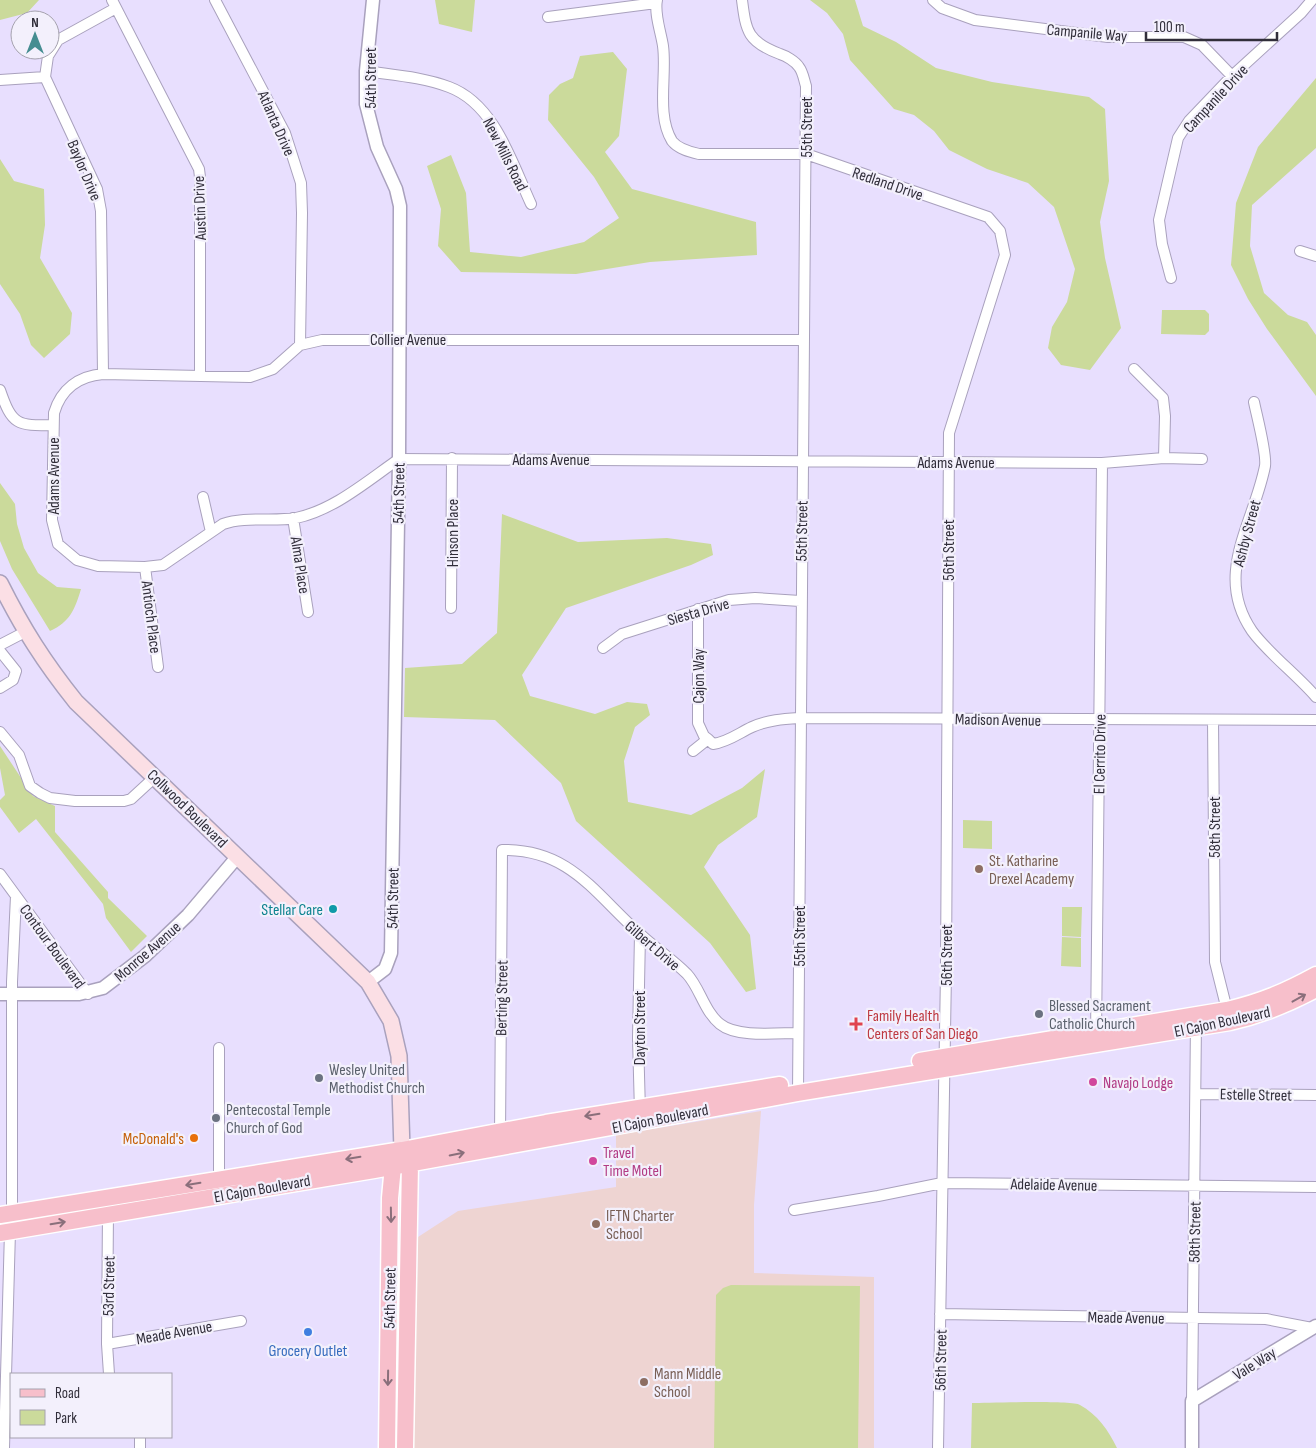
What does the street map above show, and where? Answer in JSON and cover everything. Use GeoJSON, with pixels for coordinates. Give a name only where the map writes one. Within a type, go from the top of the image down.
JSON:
{"type":"FeatureCollection","features":[{"type":"Feature","properties":{"kind":"main road","name":"Collwood Boulevard"},"geometry":{"type":"LineString","coordinates":[[0,583],[25,632],[52,673],[76,702],[156,776],[368,982],[391,1021]]}},
{"type":"Feature","properties":{"kind":"main road","name":"El Cajon Boulevard"},"geometry":{"type":"LineString","coordinates":[[1229,1016],[1282,994],[1316,975]]}},
{"type":"Feature","properties":{"kind":"main road","name":"El Cajon Boulevard"},"geometry":{"type":"LineString","coordinates":[[6,1214],[219,1180],[406,1157],[640,1114],[944,1063],[1229,1016],[1263,1014],[1316,989]]}},
{"type":"Feature","properties":{"kind":"main road","name":"54th Street"},"geometry":{"type":"LineString","coordinates":[[391,1021],[399,1056],[406,1157],[405,1448]]}},
{"type":"Feature","properties":{"kind":"main road","name":"54th Street"},"geometry":{"type":"LineString","coordinates":[[387,1448],[393,1166],[406,1157]]}},
{"type":"Feature","properties":{"kind":"main road","name":"El Cajon Boulevard"},"geometry":{"type":"LineString","coordinates":[[5,1232],[393,1166]]}},
{"type":"Feature","properties":{"kind":"street","name":"Atlanta Drive"},"geometry":{"type":"LineString","coordinates":[[216,0],[285,133],[301,183],[300,346]]}},
{"type":"Feature","properties":{"kind":"street","name":"54th Street"},"geometry":{"type":"LineString","coordinates":[[368,982],[384,969],[391,953],[399,459],[400,206],[396,189],[377,147],[366,104],[366,71],[373,0]]}},
{"type":"Feature","properties":{"kind":"street","name":"55th Street"},"geometry":{"type":"LineString","coordinates":[[742,0],[745,22],[752,38],[761,46],[787,56],[799,67],[806,86],[799,718],[798,1088]]}},
{"type":"Feature","properties":{"kind":"street","name":"Campanile Way"},"geometry":{"type":"LineString","coordinates":[[933,0],[942,8],[975,20],[1108,37],[1184,37],[1202,45],[1232,76]]}},
{"type":"Feature","properties":{"kind":"street","name":"Campanile Drive"},"geometry":{"type":"LineString","coordinates":[[1171,278],[1162,244],[1159,220],[1178,138],[1190,121],[1232,76],[1301,13],[1312,0]]}},
{"type":"Feature","properties":{"kind":"street","name":"Redland Drive"},"geometry":{"type":"LineString","coordinates":[[657,1],[663,47],[665,111],[668,131],[674,143],[687,151],[699,154],[806,154],[988,218],[1000,231],[1005,255],[1004,263],[949,433],[948,462]]}},
{"type":"Feature","properties":{"kind":"street"},"geometry":{"type":"LineString","coordinates":[[548,17],[657,1]]}},
{"type":"Feature","properties":{"kind":"street"},"geometry":{"type":"LineString","coordinates":[[0,80],[45,77],[48,56],[58,40],[114,4]]}},
{"type":"Feature","properties":{"kind":"street","name":"Austin Drive"},"geometry":{"type":"LineString","coordinates":[[114,4],[199,169],[200,376]]}},
{"type":"Feature","properties":{"kind":"street","name":"New Mills Road"},"geometry":{"type":"LineString","coordinates":[[366,71],[432,81],[466,95],[486,114],[494,127],[531,204]]}},
{"type":"Feature","properties":{"kind":"street","name":"Baylor Drive"},"geometry":{"type":"LineString","coordinates":[[45,77],[97,189],[101,211],[103,374]]}},
{"type":"Feature","properties":{"kind":"street"},"geometry":{"type":"LineString","coordinates":[[1300,251],[1316,256]]}},
{"type":"Feature","properties":{"kind":"street","name":"Collier Avenue"},"geometry":{"type":"LineString","coordinates":[[53,425],[56,406],[68,388],[80,379],[103,374],[250,377],[273,369],[300,346],[322,340],[803,340]]}},
{"type":"Feature","properties":{"kind":"street"},"geometry":{"type":"LineString","coordinates":[[1134,369],[1163,398],[1165,416],[1164,458]]}},
{"type":"Feature","properties":{"kind":"street"},"geometry":{"type":"LineString","coordinates":[[0,390],[7,410],[16,422],[26,426],[53,425]]}},
{"type":"Feature","properties":{"kind":"street","name":"Ashby Street"},"geometry":{"type":"LineString","coordinates":[[1254,402],[1265,466],[1240,544],[1234,571],[1238,602],[1252,631],[1316,697]]}},
{"type":"Feature","properties":{"kind":"street","name":"Adams Avenue"},"geometry":{"type":"LineString","coordinates":[[53,425],[52,520],[58,544],[77,560],[98,566],[145,567],[163,565],[223,524],[234,520],[293,518],[311,514],[330,506],[399,459],[1102,463],[1164,458],[1202,458]]}},
{"type":"Feature","properties":{"kind":"street","name":"Hinson Place"},"geometry":{"type":"LineString","coordinates":[[452,458],[452,608]]}},
{"type":"Feature","properties":{"kind":"street","name":"56th Street"},"geometry":{"type":"LineString","coordinates":[[938,1448],[948,718],[948,462]]}},
{"type":"Feature","properties":{"kind":"street","name":"El Cerrito Drive"},"geometry":{"type":"LineString","coordinates":[[1096,1039],[1102,463]]}},
{"type":"Feature","properties":{"kind":"street"},"geometry":{"type":"LineString","coordinates":[[203,496],[211,532]]}},
{"type":"Feature","properties":{"kind":"street","name":"Alma Place"},"geometry":{"type":"LineString","coordinates":[[293,518],[308,612]]}},
{"type":"Feature","properties":{"kind":"street","name":"Antioch Place"},"geometry":{"type":"LineString","coordinates":[[145,567],[158,667]]}},
{"type":"Feature","properties":{"kind":"street","name":"Siesta Drive"},"geometry":{"type":"LineString","coordinates":[[603,648],[622,634],[729,600],[756,598],[800,601]]}},
{"type":"Feature","properties":{"kind":"street","name":"Cajon Way"},"geometry":{"type":"LineString","coordinates":[[698,609],[698,723],[708,739]]}},
{"type":"Feature","properties":{"kind":"street"},"geometry":{"type":"LineString","coordinates":[[0,645],[25,632]]}},
{"type":"Feature","properties":{"kind":"street"},"geometry":{"type":"LineString","coordinates":[[0,651],[16,671],[13,680],[0,688]]}},
{"type":"Feature","properties":{"kind":"street","name":"Madison Avenue"},"geometry":{"type":"LineString","coordinates":[[708,739],[713,744],[724,743],[742,731],[764,722],[799,718],[1316,720]]}},
{"type":"Feature","properties":{"kind":"street","name":"58th Street"},"geometry":{"type":"LineString","coordinates":[[1213,720],[1215,962],[1229,1016]]}},
{"type":"Feature","properties":{"kind":"street"},"geometry":{"type":"LineString","coordinates":[[0,732],[19,755],[30,786],[50,798],[75,802],[124,801],[131,799],[156,776]]}},
{"type":"Feature","properties":{"kind":"street"},"geometry":{"type":"LineString","coordinates":[[693,750],[708,739]]}},
{"type":"Feature","properties":{"kind":"street","name":"Gilbert Drive"},"geometry":{"type":"LineString","coordinates":[[502,850],[522,850],[557,860],[573,870],[640,934],[688,975],[705,1006],[721,1025],[743,1033],[798,1033]]}},
{"type":"Feature","properties":{"kind":"street","name":"Berting Street"},"geometry":{"type":"LineString","coordinates":[[500,1139],[502,850]]}},
{"type":"Feature","properties":{"kind":"street","name":"Monroe Avenue"},"geometry":{"type":"LineString","coordinates":[[6,994],[88,994],[103,988],[145,956],[188,914],[238,856]]}},
{"type":"Feature","properties":{"kind":"street","name":"Contour Boulevard"},"geometry":{"type":"LineString","coordinates":[[0,874],[88,994]]}},
{"type":"Feature","properties":{"kind":"street"},"geometry":{"type":"LineString","coordinates":[[6,1214],[6,994],[16,896]]}},
{"type":"Feature","properties":{"kind":"street","name":"Dayton Street"},"geometry":{"type":"LineString","coordinates":[[640,934],[638,1038],[640,1114]]}},
{"type":"Feature","properties":{"kind":"street","name":"58th Street"},"geometry":{"type":"LineString","coordinates":[[1192,1448],[1196,1022]]}},
{"type":"Feature","properties":{"kind":"street"},"geometry":{"type":"LineString","coordinates":[[219,1048],[219,1196]]}},
{"type":"Feature","properties":{"kind":"street","name":"Estelle Street"},"geometry":{"type":"LineString","coordinates":[[1196,1094],[1316,1095]]}},
{"type":"Feature","properties":{"kind":"street","name":"Adelaide Avenue"},"geometry":{"type":"LineString","coordinates":[[794,1210],[942,1183],[1316,1187]]}},
{"type":"Feature","properties":{"kind":"street","name":"53rd Street"},"geometry":{"type":"LineString","coordinates":[[106,1198],[108,1215],[107,1344],[109,1373]]}},
{"type":"Feature","properties":{"kind":"street"},"geometry":{"type":"LineString","coordinates":[[4,1448],[5,1232]]}},
{"type":"Feature","properties":{"kind":"street","name":"Meade Avenue"},"geometry":{"type":"LineString","coordinates":[[940,1314],[1266,1319],[1314,1327]]}},
{"type":"Feature","properties":{"kind":"street","name":"Meade Avenue"},"geometry":{"type":"LineString","coordinates":[[107,1344],[240,1321]]}},
{"type":"Feature","properties":{"kind":"street","name":"Vale Way"},"geometry":{"type":"LineString","coordinates":[[1192,1401],[1314,1327]]}},
{"type":"Feature","properties":{"kind":"shaded area"},"geometry":{"type":"Polygon","coordinates":[[[761,1111],[754,1205],[754,1273],[874,1277],[874,1448],[413,1448],[418,1237],[458,1211],[616,1187],[616,1135],[761,1111]]]}},
{"type":"Feature","properties":{"kind":"green space"},"geometry":{"type":"Polygon","coordinates":[[[0,0],[39,0],[30,10],[10,10],[10,17],[0,20],[0,0]]]}},
{"type":"Feature","properties":{"kind":"green space"},"geometry":{"type":"Polygon","coordinates":[[[435,0],[475,0],[472,32],[439,24],[435,0]]]}},
{"type":"Feature","properties":{"kind":"green space"},"geometry":{"type":"Polygon","coordinates":[[[810,0],[855,0],[863,26],[896,42],[936,68],[992,82],[1089,97],[1105,109],[1109,181],[1100,222],[1105,258],[1121,328],[1090,370],[1061,365],[1048,348],[1052,327],[1067,302],[1075,269],[1054,207],[1028,183],[987,169],[949,150],[934,131],[914,115],[894,109],[850,60],[843,34],[827,13],[810,0]]]}},
{"type":"Feature","properties":{"kind":"green space"},"geometry":{"type":"Polygon","coordinates":[[[613,52],[627,69],[619,136],[605,152],[632,189],[756,222],[757,255],[650,262],[576,274],[461,272],[438,246],[441,209],[427,166],[451,155],[466,193],[470,252],[521,257],[584,242],[619,218],[594,177],[548,120],[549,95],[560,84],[573,78],[580,56],[613,52]]]}},
{"type":"Feature","properties":{"kind":"green space"},"geometry":{"type":"Polygon","coordinates":[[[1316,78],[1316,148],[1252,205],[1250,246],[1264,293],[1288,315],[1307,322],[1316,335],[1316,396],[1267,329],[1248,299],[1231,265],[1236,203],[1258,147],[1316,78]]]}},
{"type":"Feature","properties":{"kind":"green space"},"geometry":{"type":"Polygon","coordinates":[[[0,159],[14,181],[44,189],[45,225],[40,258],[72,313],[70,334],[44,358],[31,345],[20,314],[0,284],[0,159]]]}},
{"type":"Feature","properties":{"kind":"green space"},"geometry":{"type":"Polygon","coordinates":[[[1162,310],[1205,310],[1209,314],[1209,331],[1205,335],[1161,334],[1162,310]]]}},
{"type":"Feature","properties":{"kind":"green space"},"geometry":{"type":"Polygon","coordinates":[[[0,483],[15,504],[17,524],[24,548],[38,573],[57,587],[81,589],[71,614],[50,631],[12,569],[0,541],[0,483]]]}},
{"type":"Feature","properties":{"kind":"green space"},"geometry":{"type":"Polygon","coordinates":[[[502,514],[578,542],[667,538],[711,544],[713,555],[691,565],[566,608],[522,675],[530,696],[595,714],[627,702],[647,704],[650,715],[635,727],[624,761],[628,802],[691,815],[742,788],[765,769],[757,817],[718,845],[704,867],[750,935],[756,989],[746,992],[710,943],[576,821],[561,783],[495,720],[404,717],[405,668],[462,664],[497,633],[502,514]]]}},
{"type":"Feature","properties":{"kind":"green space"},"geometry":{"type":"Polygon","coordinates":[[[0,746],[33,796],[55,806],[55,832],[108,892],[108,898],[147,936],[131,952],[106,918],[103,904],[36,819],[19,833],[0,807],[0,800],[5,795],[0,768],[0,746]]]}},
{"type":"Feature","properties":{"kind":"green space"},"geometry":{"type":"Polygon","coordinates":[[[963,820],[992,821],[992,849],[963,848],[963,820]]]}},
{"type":"Feature","properties":{"kind":"green space"},"geometry":{"type":"Polygon","coordinates":[[[1062,907],[1082,907],[1081,937],[1062,936],[1062,907]]]}},
{"type":"Feature","properties":{"kind":"green space"},"geometry":{"type":"Polygon","coordinates":[[[1062,937],[1081,938],[1081,967],[1061,966],[1062,937]]]}},
{"type":"Feature","properties":{"kind":"green space"},"geometry":{"type":"Polygon","coordinates":[[[731,1285],[860,1286],[858,1448],[714,1448],[716,1295],[723,1288],[731,1285]]]}},
{"type":"Feature","properties":{"kind":"green space"},"geometry":{"type":"Polygon","coordinates":[[[1046,1402],[1080,1405],[1092,1413],[1102,1424],[1117,1448],[971,1448],[972,1403],[1046,1402]]]}},
{"type":"Feature","properties":{"kind":"place","name":"St. Katharine Drexel Academy"},"geometry":{"type":"Point","coordinates":[979,869]}},
{"type":"Feature","properties":{"kind":"place","name":"Stellar Care"},"geometry":{"type":"Point","coordinates":[333,909]}},
{"type":"Feature","properties":{"kind":"place","name":"Blessed Sacrament Catholic Church"},"geometry":{"type":"Point","coordinates":[1039,1014]}},
{"type":"Feature","properties":{"kind":"place","name":"Family Health Centers of San Diego"},"geometry":{"type":"Point","coordinates":[856,1024]}},
{"type":"Feature","properties":{"kind":"place","name":"Wesley United Methodist Church"},"geometry":{"type":"Point","coordinates":[319,1078]}},
{"type":"Feature","properties":{"kind":"place","name":"Navajo Lodge"},"geometry":{"type":"Point","coordinates":[1093,1082]}},
{"type":"Feature","properties":{"kind":"place","name":"Pentecostal Temple Church of God"},"geometry":{"type":"Point","coordinates":[216,1118]}},
{"type":"Feature","properties":{"kind":"place","name":"McDonald's"},"geometry":{"type":"Point","coordinates":[194,1138]}},
{"type":"Feature","properties":{"kind":"place","name":"Travel Time Motel"},"geometry":{"type":"Point","coordinates":[593,1161]}},
{"type":"Feature","properties":{"kind":"place","name":"IFTN Charter School"},"geometry":{"type":"Point","coordinates":[596,1224]}},
{"type":"Feature","properties":{"kind":"place","name":"Grocery Outlet"},"geometry":{"type":"Point","coordinates":[308,1332]}},
{"type":"Feature","properties":{"kind":"place","name":"Mann Middle School"},"geometry":{"type":"Point","coordinates":[644,1382]}}]}
